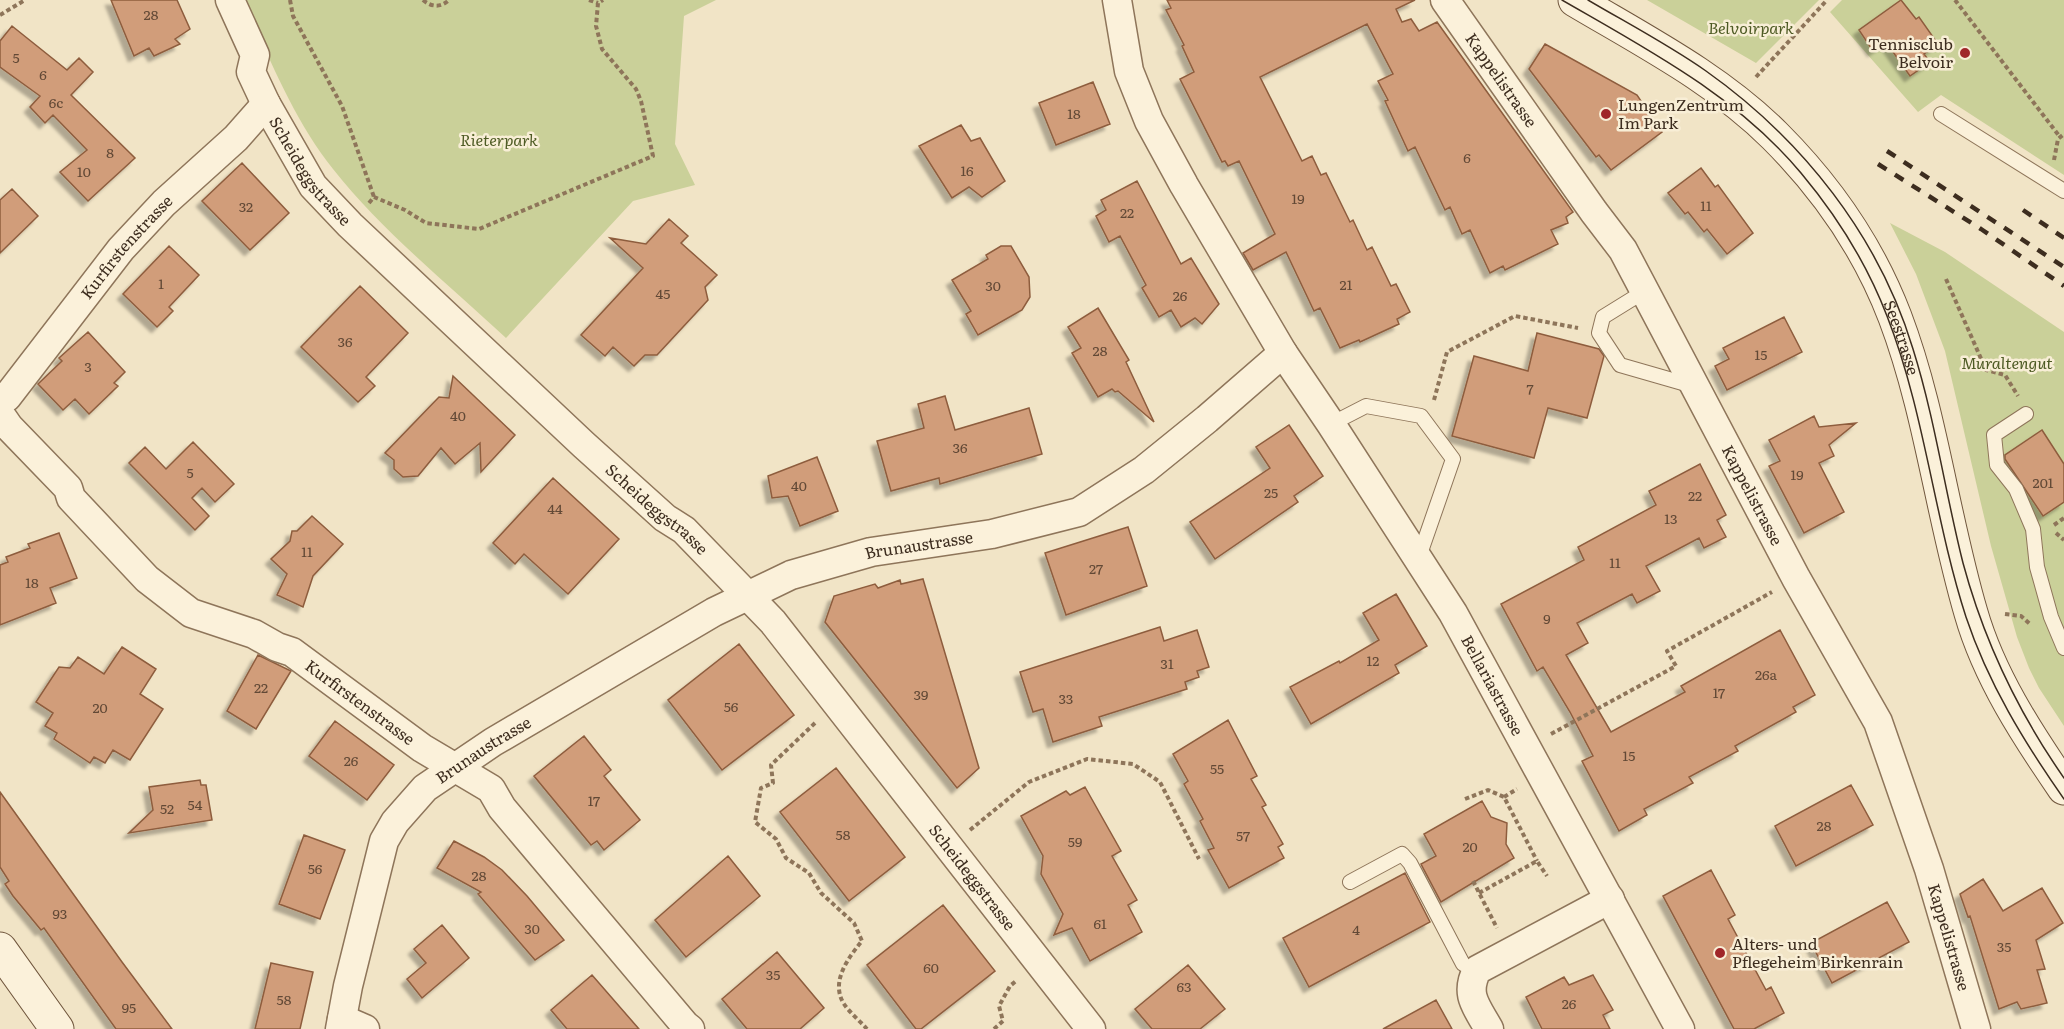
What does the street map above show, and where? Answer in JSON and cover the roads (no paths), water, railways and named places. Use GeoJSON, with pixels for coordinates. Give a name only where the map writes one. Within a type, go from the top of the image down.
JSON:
{"type":"FeatureCollection","features":[{"type":"Feature","properties":{"kind":"street","name":"Scheideggstrasse"},"geometry":{"type":"LineString","coordinates":[[230,0],[255,55],[251,72],[266,104],[313,186],[350,225],[584,445],[665,518],[684,530],[773,622],[1091,1029]]}},
{"type":"Feature","properties":{"kind":"street"},"geometry":{"type":"LineString","coordinates":[[1117,0],[1129,71],[1149,121],[1282,353]]}},
{"type":"Feature","properties":{"kind":"street","name":"Kappelistrasse"},"geometry":{"type":"LineString","coordinates":[[1445,0],[1623,250],[1796,578],[1878,722],[1929,868],[1976,1029]]}},
{"type":"Feature","properties":{"kind":"street","name":"Seestrasse"},"geometry":{"type":"LineString","coordinates":[[1575,0],[1699,74],[1758,121],[1774,135],[1809,174],[1838,210],[1865,252],[1895,316],[1917,387],[1971,614],[2006,695],[2040,754],[2064,788]]}},
{"type":"Feature","properties":{"kind":"street","name":"Kurfirstenstrasse"},"geometry":{"type":"LineString","coordinates":[[0,400],[7,397],[121,249],[164,203],[236,138],[266,104]]}},
{"type":"Feature","properties":{"kind":"street","name":"Bellariastrasse"},"geometry":{"type":"LineString","coordinates":[[1282,353],[1331,424],[1453,613],[1680,1029]]}},
{"type":"Feature","properties":{"kind":"street","name":"Brunaustrasse"},"geometry":{"type":"LineString","coordinates":[[349,1026],[348,986],[384,841],[395,822],[425,788],[493,742],[704,618],[791,575],[871,552],[992,534],[1079,512],[1144,470],[1207,419],[1282,353]]}},
{"type":"Feature","properties":{"kind":"street","name":"Kurfirstenstrasse"},"geometry":{"type":"LineString","coordinates":[[0,414],[9,427],[68,488],[71,498],[83,513],[147,579],[191,613],[254,634],[277,647],[292,652],[422,748],[491,789],[502,808],[690,1029]]}},
{"type":"Feature","properties":{"kind":"street"},"geometry":{"type":"LineString","coordinates":[[1489,1029],[1472,997],[1470,982],[1477,970],[1610,899]]}},
{"type":"Feature","properties":{"kind":"street"},"geometry":{"type":"LineString","coordinates":[[0,949],[57,1029]]}},
{"type":"Feature","properties":{"kind":"lane"},"geometry":{"type":"LineString","coordinates":[[1941,114],[2064,191]]}},
{"type":"Feature","properties":{"kind":"lane"},"geometry":{"type":"LineString","coordinates":[[1646,291],[1604,317],[1599,333],[1620,365],[1694,386]]}},
{"type":"Feature","properties":{"kind":"lane"},"geometry":{"type":"LineString","coordinates":[[1331,424],[1366,406],[1421,416],[1453,459],[1418,558]]}},
{"type":"Feature","properties":{"kind":"lane"},"geometry":{"type":"LineString","coordinates":[[2026,414],[1994,435],[1997,465],[2016,489],[2033,529],[2037,567],[2051,617],[2064,648]]}},
{"type":"Feature","properties":{"kind":"lane"},"geometry":{"type":"LineString","coordinates":[[1350,882],[1402,854],[1410,863],[1463,964]]}},
{"type":"Feature","properties":{"kind":"tram line"},"geometry":{"type":"LineString","coordinates":[[1562,0],[1658,56],[1720,97],[1749,120],[1801,173],[1827,206],[1850,241],[1879,297],[1900,353],[1911,390],[1955,580],[1975,641],[2008,711],[2064,799]]}},
{"type":"Feature","properties":{"kind":"tram line"},"geometry":{"type":"LineString","coordinates":[[1588,0],[1677,52],[1741,98],[1805,159],[1858,229],[1880,267],[1913,349],[1928,402],[1963,563],[1981,620],[2017,702],[2064,778]]}},
{"type":"Feature","properties":{"kind":"railway"},"geometry":{"type":"LineString","coordinates":[[1887,151],[2064,267]]}},
{"type":"Feature","properties":{"kind":"railway"},"geometry":{"type":"LineString","coordinates":[[1878,164],[1981,229],[2064,286]]}},
{"type":"Feature","properties":{"kind":"railway"},"geometry":{"type":"LineString","coordinates":[[2023,210],[2064,238]]}},
{"type":"Feature","properties":{"kind":"place","name":"Tennisclub Belvoir"},"geometry":{"type":"Point","coordinates":[1965,53]}},
{"type":"Feature","properties":{"kind":"place","name":"LungenZentrum Im Park"},"geometry":{"type":"Point","coordinates":[1606,114]}},
{"type":"Feature","properties":{"kind":"place","name":"Alters- und Pflegeheim Birkenrain"},"geometry":{"type":"Point","coordinates":[1720,953]}},
{"type":"Feature","properties":{"kind":"park label","name":"Belvoirpark"},"geometry":{"type":"Point","coordinates":[1751,28]}},
{"type":"Feature","properties":{"kind":"park label","name":"Rieterpark"},"geometry":{"type":"Point","coordinates":[499,140]}},
{"type":"Feature","properties":{"kind":"park label","name":"Muraltengut"},"geometry":{"type":"Point","coordinates":[2007,363]}}]}
